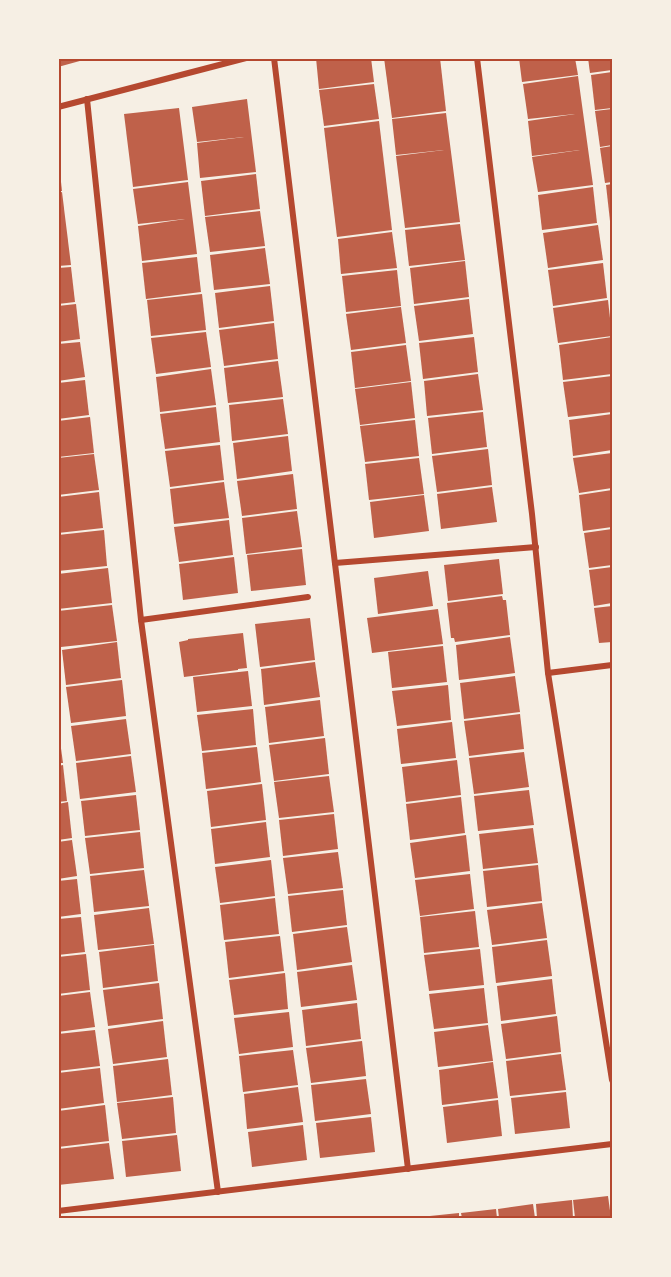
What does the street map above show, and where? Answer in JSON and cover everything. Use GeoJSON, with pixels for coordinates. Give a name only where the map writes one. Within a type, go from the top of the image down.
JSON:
{"type":"FeatureCollection","features":[{"type":"Feature","properties":{"kind":"street"},"geometry":{"type":"LineString","coordinates":[[58,107],[246,58]]}},
{"type":"Feature","properties":{"kind":"street"},"geometry":{"type":"LineString","coordinates":[[274,58],[408,1169]]}},
{"type":"Feature","properties":{"kind":"street"},"geometry":{"type":"LineString","coordinates":[[477,58],[536,548],[548,673],[612,1080]]}},
{"type":"Feature","properties":{"kind":"street"},"geometry":{"type":"LineString","coordinates":[[87,99],[141,620],[218,1192]]}},
{"type":"Feature","properties":{"kind":"street"},"geometry":{"type":"LineString","coordinates":[[335,563],[536,548]]}},
{"type":"Feature","properties":{"kind":"street"},"geometry":{"type":"LineString","coordinates":[[141,620],[308,597]]}},
{"type":"Feature","properties":{"kind":"street"},"geometry":{"type":"LineString","coordinates":[[548,673],[612,665]]}},
{"type":"Feature","properties":{"kind":"street"},"geometry":{"type":"LineString","coordinates":[[58,1211],[612,1144]]}},
{"type":"Feature","properties":{"kind":"building"},"geometry":{"type":"Polygon","coordinates":[[[58,58],[86,58],[87,59],[58,67],[58,58]]]}},
{"type":"Feature","properties":{"kind":"building"},"geometry":{"type":"Polygon","coordinates":[[[316,58],[371,58],[374,82],[319,89],[316,58]]]}},
{"type":"Feature","properties":{"kind":"building"},"geometry":{"type":"Polygon","coordinates":[[[384,58],[440,58],[446,111],[392,118],[384,58]]]}},
{"type":"Feature","properties":{"kind":"building"},"geometry":{"type":"Polygon","coordinates":[[[519,58],[575,58],[578,75],[522,82],[519,58]]]}},
{"type":"Feature","properties":{"kind":"building"},"geometry":{"type":"Polygon","coordinates":[[[588,58],[612,58],[612,70],[590,73],[588,58]]]}},
{"type":"Feature","properties":{"kind":"building"},"geometry":{"type":"Polygon","coordinates":[[[612,72],[612,108],[595,110],[591,75],[612,72]]]}},
{"type":"Feature","properties":{"kind":"building"},"geometry":{"type":"Polygon","coordinates":[[[578,76],[593,185],[538,192],[532,157],[580,150],[532,156],[528,121],[575,114],[528,119],[523,84],[578,76]]]}},
{"type":"Feature","properties":{"kind":"building"},"geometry":{"type":"Polygon","coordinates":[[[374,84],[379,119],[324,126],[319,90],[374,84]]]}},
{"type":"Feature","properties":{"kind":"building"},"geometry":{"type":"Polygon","coordinates":[[[247,99],[256,172],[200,178],[197,143],[244,137],[197,142],[192,107],[247,99]]]}},
{"type":"Feature","properties":{"kind":"building"},"geometry":{"type":"Polygon","coordinates":[[[179,108],[188,180],[133,187],[124,114],[179,108]]]}},
{"type":"Feature","properties":{"kind":"building"},"geometry":{"type":"Polygon","coordinates":[[[612,109],[612,145],[600,147],[595,111],[612,109]]]}},
{"type":"Feature","properties":{"kind":"building"},"geometry":{"type":"Polygon","coordinates":[[[446,113],[460,222],[405,228],[396,156],[444,150],[396,155],[392,119],[446,113]]]}},
{"type":"Feature","properties":{"kind":"building"},"geometry":{"type":"Polygon","coordinates":[[[379,121],[392,230],[337,237],[324,128],[379,121]]]}},
{"type":"Feature","properties":{"kind":"building"},"geometry":{"type":"Polygon","coordinates":[[[612,146],[612,182],[605,183],[600,148],[612,146]]]}},
{"type":"Feature","properties":{"kind":"building"},"geometry":{"type":"Polygon","coordinates":[[[58,173],[60,173],[62,191],[58,191],[58,173]]]}},
{"type":"Feature","properties":{"kind":"building"},"geometry":{"type":"Polygon","coordinates":[[[256,174],[260,209],[205,216],[201,181],[256,174]]]}},
{"type":"Feature","properties":{"kind":"building"},"geometry":{"type":"Polygon","coordinates":[[[188,182],[197,254],[142,261],[138,226],[185,219],[138,224],[133,189],[188,182]]]}},
{"type":"Feature","properties":{"kind":"building"},"geometry":{"type":"Polygon","coordinates":[[[612,184],[612,221],[610,221],[606,185],[612,184]]]}},
{"type":"Feature","properties":{"kind":"building"},"geometry":{"type":"Polygon","coordinates":[[[593,187],[597,223],[542,230],[538,195],[593,187]]]}},
{"type":"Feature","properties":{"kind":"building"},"geometry":{"type":"Polygon","coordinates":[[[62,192],[71,265],[58,266],[58,193],[62,192]]]}},
{"type":"Feature","properties":{"kind":"building"},"geometry":{"type":"Polygon","coordinates":[[[260,211],[265,246],[210,252],[205,217],[260,211]]]}},
{"type":"Feature","properties":{"kind":"building"},"geometry":{"type":"Polygon","coordinates":[[[460,224],[465,260],[409,266],[405,230],[460,224]]]}},
{"type":"Feature","properties":{"kind":"building"},"geometry":{"type":"Polygon","coordinates":[[[598,225],[603,260],[548,268],[543,233],[598,225]]]}},
{"type":"Feature","properties":{"kind":"building"},"geometry":{"type":"Polygon","coordinates":[[[392,232],[397,268],[341,274],[338,239],[392,232]]]}},
{"type":"Feature","properties":{"kind":"building"},"geometry":{"type":"Polygon","coordinates":[[[265,248],[270,284],[214,290],[210,255],[265,248]]]}},
{"type":"Feature","properties":{"kind":"building"},"geometry":{"type":"Polygon","coordinates":[[[197,257],[201,292],[146,299],[142,263],[197,257]]]}},
{"type":"Feature","properties":{"kind":"building"},"geometry":{"type":"Polygon","coordinates":[[[465,261],[469,297],[414,304],[410,268],[465,261]]]}},
{"type":"Feature","properties":{"kind":"building"},"geometry":{"type":"Polygon","coordinates":[[[603,263],[607,298],[553,306],[548,270],[603,263]]]}},
{"type":"Feature","properties":{"kind":"building"},"geometry":{"type":"Polygon","coordinates":[[[71,267],[75,302],[58,304],[58,268],[71,267]]]}},
{"type":"Feature","properties":{"kind":"building"},"geometry":{"type":"Polygon","coordinates":[[[397,270],[401,306],[346,312],[342,276],[397,270]]]}},
{"type":"Feature","properties":{"kind":"building"},"geometry":{"type":"Polygon","coordinates":[[[270,286],[274,321],[219,328],[215,293],[270,286]]]}},
{"type":"Feature","properties":{"kind":"building"},"geometry":{"type":"Polygon","coordinates":[[[202,294],[206,330],[151,336],[147,300],[202,294]]]}},
{"type":"Feature","properties":{"kind":"building"},"geometry":{"type":"Polygon","coordinates":[[[469,299],[473,334],[419,341],[414,306],[469,299]]]}},
{"type":"Feature","properties":{"kind":"building"},"geometry":{"type":"Polygon","coordinates":[[[608,300],[612,336],[558,343],[553,308],[608,300]]]}},
{"type":"Feature","properties":{"kind":"building"},"geometry":{"type":"Polygon","coordinates":[[[76,304],[80,339],[58,342],[58,306],[76,304]]]}},
{"type":"Feature","properties":{"kind":"building"},"geometry":{"type":"Polygon","coordinates":[[[401,307],[406,343],[351,350],[346,314],[401,307]]]}},
{"type":"Feature","properties":{"kind":"building"},"geometry":{"type":"Polygon","coordinates":[[[274,323],[278,359],[224,366],[219,330],[274,323]]]}},
{"type":"Feature","properties":{"kind":"building"},"geometry":{"type":"Polygon","coordinates":[[[206,332],[211,367],[156,374],[151,338],[206,332]]]}},
{"type":"Feature","properties":{"kind":"building"},"geometry":{"type":"Polygon","coordinates":[[[474,337],[478,372],[423,379],[419,343],[474,337]]]}},
{"type":"Feature","properties":{"kind":"building"},"geometry":{"type":"Polygon","coordinates":[[[612,337],[612,374],[563,380],[559,345],[612,337]]]}},
{"type":"Feature","properties":{"kind":"building"},"geometry":{"type":"Polygon","coordinates":[[[80,342],[85,377],[58,381],[58,344],[80,342]]]}},
{"type":"Feature","properties":{"kind":"building"},"geometry":{"type":"Polygon","coordinates":[[[406,345],[411,381],[355,388],[351,352],[406,345]]]}},
{"type":"Feature","properties":{"kind":"building"},"geometry":{"type":"Polygon","coordinates":[[[278,361],[283,397],[228,403],[224,368],[278,361]]]}},
{"type":"Feature","properties":{"kind":"building"},"geometry":{"type":"Polygon","coordinates":[[[211,369],[216,405],[160,412],[156,377],[211,369]]]}},
{"type":"Feature","properties":{"kind":"building"},"geometry":{"type":"Polygon","coordinates":[[[478,374],[483,410],[427,416],[424,381],[478,374]]]}},
{"type":"Feature","properties":{"kind":"building"},"geometry":{"type":"Polygon","coordinates":[[[612,376],[612,412],[568,417],[563,382],[612,376]]]}},
{"type":"Feature","properties":{"kind":"building"},"geometry":{"type":"Polygon","coordinates":[[[85,380],[89,415],[58,419],[58,383],[85,380]]]}},
{"type":"Feature","properties":{"kind":"building"},"geometry":{"type":"Polygon","coordinates":[[[411,382],[415,418],[360,425],[355,389],[411,382]]]}},
{"type":"Feature","properties":{"kind":"building"},"geometry":{"type":"Polygon","coordinates":[[[283,399],[288,434],[232,441],[229,405],[283,399]]]}},
{"type":"Feature","properties":{"kind":"building"},"geometry":{"type":"Polygon","coordinates":[[[216,407],[220,442],[165,449],[160,414],[216,407]]]}},
{"type":"Feature","properties":{"kind":"building"},"geometry":{"type":"Polygon","coordinates":[[[483,412],[487,447],[432,454],[428,418],[483,412]]]}},
{"type":"Feature","properties":{"kind":"building"},"geometry":{"type":"Polygon","coordinates":[[[612,414],[612,450],[573,456],[569,420],[612,414]]]}},
{"type":"Feature","properties":{"kind":"building"},"geometry":{"type":"Polygon","coordinates":[[[90,417],[94,453],[58,457],[58,421],[90,417]]]}},
{"type":"Feature","properties":{"kind":"building"},"geometry":{"type":"Polygon","coordinates":[[[415,420],[419,456],[365,462],[360,426],[415,420]]]}},
{"type":"Feature","properties":{"kind":"building"},"geometry":{"type":"Polygon","coordinates":[[[288,436],[292,471],[237,479],[233,443],[288,436]]]}},
{"type":"Feature","properties":{"kind":"building"},"geometry":{"type":"Polygon","coordinates":[[[220,445],[224,480],[170,487],[165,451],[220,445]]]}},
{"type":"Feature","properties":{"kind":"building"},"geometry":{"type":"Polygon","coordinates":[[[488,449],[492,485],[437,492],[432,456],[488,449]]]}},
{"type":"Feature","properties":{"kind":"building"},"geometry":{"type":"Polygon","coordinates":[[[612,453],[612,488],[579,493],[573,458],[612,453]]]}},
{"type":"Feature","properties":{"kind":"building"},"geometry":{"type":"Polygon","coordinates":[[[94,454],[99,490],[58,495],[58,458],[94,454]]]}},
{"type":"Feature","properties":{"kind":"building"},"geometry":{"type":"Polygon","coordinates":[[[419,458],[424,494],[369,500],[365,464],[419,458]]]}},
{"type":"Feature","properties":{"kind":"building"},"geometry":{"type":"Polygon","coordinates":[[[293,474],[297,509],[242,516],[237,481],[293,474]]]}},
{"type":"Feature","properties":{"kind":"building"},"geometry":{"type":"Polygon","coordinates":[[[224,482],[229,518],[174,524],[170,489],[224,482]]]}},
{"type":"Feature","properties":{"kind":"building"},"geometry":{"type":"Polygon","coordinates":[[[492,487],[497,522],[441,529],[437,494],[492,487]]]}},
{"type":"Feature","properties":{"kind":"building"},"geometry":{"type":"Polygon","coordinates":[[[612,490],[612,527],[583,531],[579,495],[612,490]]]}},
{"type":"Feature","properties":{"kind":"building"},"geometry":{"type":"Polygon","coordinates":[[[99,492],[103,528],[58,533],[58,497],[99,492]]]}},
{"type":"Feature","properties":{"kind":"building"},"geometry":{"type":"Polygon","coordinates":[[[424,495],[429,531],[374,538],[370,502],[424,495]]]}},
{"type":"Feature","properties":{"kind":"building"},"geometry":{"type":"Polygon","coordinates":[[[297,511],[302,547],[246,554],[242,518],[297,511]]]}},
{"type":"Feature","properties":{"kind":"building"},"geometry":{"type":"Polygon","coordinates":[[[229,520],[233,555],[179,562],[174,527],[229,520]]]}},
{"type":"Feature","properties":{"kind":"building"},"geometry":{"type":"Polygon","coordinates":[[[612,529],[612,565],[589,568],[584,533],[612,529]]]}},
{"type":"Feature","properties":{"kind":"building"},"geometry":{"type":"Polygon","coordinates":[[[104,530],[107,566],[58,571],[58,535],[104,530]]]}},
{"type":"Feature","properties":{"kind":"building"},"geometry":{"type":"Polygon","coordinates":[[[302,549],[306,585],[251,591],[247,555],[302,549]]]}},
{"type":"Feature","properties":{"kind":"building"},"geometry":{"type":"Polygon","coordinates":[[[234,557],[238,593],[183,600],[179,564],[234,557]]]}},
{"type":"Feature","properties":{"kind":"building"},"geometry":{"type":"Polygon","coordinates":[[[499,559],[503,594],[448,601],[444,565],[499,559]]]}},
{"type":"Feature","properties":{"kind":"building"},"geometry":{"type":"Polygon","coordinates":[[[612,567],[612,603],[594,606],[589,570],[612,567]]]}},
{"type":"Feature","properties":{"kind":"building"},"geometry":{"type":"Polygon","coordinates":[[[108,568],[112,603],[58,609],[58,574],[108,568]]]}},
{"type":"Feature","properties":{"kind":"building"},"geometry":{"type":"Polygon","coordinates":[[[428,571],[433,606],[378,614],[374,578],[428,571]]]}},
{"type":"Feature","properties":{"kind":"building"},"geometry":{"type":"Polygon","coordinates":[[[502,596],[503,600],[506,600],[510,635],[455,642],[454,638],[451,638],[447,603],[502,596]]]}},
{"type":"Feature","properties":{"kind":"building"},"geometry":{"type":"Polygon","coordinates":[[[112,605],[117,641],[61,647],[58,611],[112,605]]]}},
{"type":"Feature","properties":{"kind":"building"},"geometry":{"type":"Polygon","coordinates":[[[612,606],[612,642],[599,643],[594,608],[612,606]]]}},
{"type":"Feature","properties":{"kind":"building"},"geometry":{"type":"Polygon","coordinates":[[[438,609],[443,644],[372,653],[367,618],[438,609]]]}},
{"type":"Feature","properties":{"kind":"building"},"geometry":{"type":"Polygon","coordinates":[[[310,618],[315,660],[260,667],[255,624],[310,618]]]}},
{"type":"Feature","properties":{"kind":"building"},"geometry":{"type":"Polygon","coordinates":[[[243,633],[247,668],[184,677],[179,642],[243,633]]]}},
{"type":"Feature","properties":{"kind":"building"},"geometry":{"type":"Polygon","coordinates":[[[510,637],[515,673],[459,680],[456,645],[510,637]]]}},
{"type":"Feature","properties":{"kind":"building"},"geometry":{"type":"Polygon","coordinates":[[[117,642],[121,678],[66,685],[62,650],[117,642]]]}},
{"type":"Feature","properties":{"kind":"building"},"geometry":{"type":"Polygon","coordinates":[[[443,646],[447,682],[392,688],[388,652],[443,646]]]}},
{"type":"Feature","properties":{"kind":"building"},"geometry":{"type":"Polygon","coordinates":[[[315,662],[320,697],[264,705],[261,669],[315,662]]]}},
{"type":"Feature","properties":{"kind":"building"},"geometry":{"type":"Polygon","coordinates":[[[248,671],[252,706],[197,712],[193,677],[248,671]]]}},
{"type":"Feature","properties":{"kind":"building"},"geometry":{"type":"Polygon","coordinates":[[[515,676],[520,712],[464,719],[460,683],[515,676]]]}},
{"type":"Feature","properties":{"kind":"building"},"geometry":{"type":"Polygon","coordinates":[[[122,680],[126,716],[71,723],[66,687],[122,680]]]}},
{"type":"Feature","properties":{"kind":"building"},"geometry":{"type":"Polygon","coordinates":[[[448,685],[451,720],[397,726],[392,691],[448,685]]]}},
{"type":"Feature","properties":{"kind":"building"},"geometry":{"type":"Polygon","coordinates":[[[320,700],[324,736],[269,743],[265,707],[320,700]]]}},
{"type":"Feature","properties":{"kind":"building"},"geometry":{"type":"Polygon","coordinates":[[[253,709],[256,745],[202,751],[197,715],[253,709]]]}},
{"type":"Feature","properties":{"kind":"building"},"geometry":{"type":"Polygon","coordinates":[[[520,714],[524,749],[469,756],[464,721],[520,714]]]}},
{"type":"Feature","properties":{"kind":"building"},"geometry":{"type":"Polygon","coordinates":[[[126,719],[131,754],[76,761],[71,726],[126,719]]]}},
{"type":"Feature","properties":{"kind":"building"},"geometry":{"type":"Polygon","coordinates":[[[452,722],[456,758],[401,764],[397,729],[452,722]]]}},
{"type":"Feature","properties":{"kind":"building"},"geometry":{"type":"Polygon","coordinates":[[[325,738],[329,774],[274,781],[269,745],[325,738]]]}},
{"type":"Feature","properties":{"kind":"building"},"geometry":{"type":"Polygon","coordinates":[[[58,741],[60,741],[63,763],[58,763],[58,741]]]}},
{"type":"Feature","properties":{"kind":"building"},"geometry":{"type":"Polygon","coordinates":[[[257,747],[261,782],[206,789],[202,753],[257,747]]]}},
{"type":"Feature","properties":{"kind":"building"},"geometry":{"type":"Polygon","coordinates":[[[524,752],[529,787],[474,794],[469,758],[524,752]]]}},
{"type":"Feature","properties":{"kind":"building"},"geometry":{"type":"Polygon","coordinates":[[[131,756],[136,792],[80,799],[76,763],[131,756]]]}},
{"type":"Feature","properties":{"kind":"building"},"geometry":{"type":"Polygon","coordinates":[[[457,760],[461,795],[406,802],[402,767],[457,760]]]}},
{"type":"Feature","properties":{"kind":"building"},"geometry":{"type":"Polygon","coordinates":[[[63,765],[67,801],[58,802],[58,766],[63,765]]]}},
{"type":"Feature","properties":{"kind":"building"},"geometry":{"type":"Polygon","coordinates":[[[329,776],[334,812],[279,818],[274,782],[329,776]]]}},
{"type":"Feature","properties":{"kind":"building"},"geometry":{"type":"Polygon","coordinates":[[[262,784],[266,820],[211,827],[207,791],[262,784]]]}},
{"type":"Feature","properties":{"kind":"building"},"geometry":{"type":"Polygon","coordinates":[[[529,790],[534,825],[478,831],[474,796],[529,790]]]}},
{"type":"Feature","properties":{"kind":"building"},"geometry":{"type":"Polygon","coordinates":[[[136,795],[140,830],[85,836],[81,801],[136,795]]]}},
{"type":"Feature","properties":{"kind":"building"},"geometry":{"type":"Polygon","coordinates":[[[461,797],[465,833],[410,840],[406,804],[461,797]]]}},
{"type":"Feature","properties":{"kind":"building"},"geometry":{"type":"Polygon","coordinates":[[[68,802],[72,838],[58,840],[58,804],[68,802]]]}},
{"type":"Feature","properties":{"kind":"building"},"geometry":{"type":"Polygon","coordinates":[[[334,814],[338,849],[283,856],[279,820],[334,814]]]}},
{"type":"Feature","properties":{"kind":"building"},"geometry":{"type":"Polygon","coordinates":[[[266,822],[270,857],[215,864],[211,829],[266,822]]]}},
{"type":"Feature","properties":{"kind":"building"},"geometry":{"type":"Polygon","coordinates":[[[533,828],[538,863],[483,869],[479,834],[533,828]]]}},
{"type":"Feature","properties":{"kind":"building"},"geometry":{"type":"Polygon","coordinates":[[[140,832],[144,868],[90,874],[85,838],[140,832]]]}},
{"type":"Feature","properties":{"kind":"building"},"geometry":{"type":"Polygon","coordinates":[[[466,835],[470,871],[415,878],[410,843],[466,835]]]}},
{"type":"Feature","properties":{"kind":"building"},"geometry":{"type":"Polygon","coordinates":[[[72,840],[77,876],[58,879],[58,842],[72,840]]]}},
{"type":"Feature","properties":{"kind":"building"},"geometry":{"type":"Polygon","coordinates":[[[338,852],[343,888],[288,894],[283,858],[338,852]]]}},
{"type":"Feature","properties":{"kind":"building"},"geometry":{"type":"Polygon","coordinates":[[[271,860],[275,896],[220,903],[215,867],[271,860]]]}},
{"type":"Feature","properties":{"kind":"building"},"geometry":{"type":"Polygon","coordinates":[[[538,865],[542,901],[487,907],[483,871],[538,865]]]}},
{"type":"Feature","properties":{"kind":"building"},"geometry":{"type":"Polygon","coordinates":[[[144,870],[149,906],[94,912],[90,876],[144,870]]]}},
{"type":"Feature","properties":{"kind":"building"},"geometry":{"type":"Polygon","coordinates":[[[470,874],[474,909],[420,916],[415,880],[470,874]]]}},
{"type":"Feature","properties":{"kind":"building"},"geometry":{"type":"Polygon","coordinates":[[[77,879],[81,914],[58,917],[58,881],[77,879]]]}},
{"type":"Feature","properties":{"kind":"building"},"geometry":{"type":"Polygon","coordinates":[[[343,890],[347,925],[292,932],[288,896],[343,890]]]}},
{"type":"Feature","properties":{"kind":"building"},"geometry":{"type":"Polygon","coordinates":[[[275,898],[279,934],[224,940],[220,905],[275,898]]]}},
{"type":"Feature","properties":{"kind":"building"},"geometry":{"type":"Polygon","coordinates":[[[542,903],[547,938],[492,945],[487,910],[542,903]]]}},
{"type":"Feature","properties":{"kind":"building"},"geometry":{"type":"Polygon","coordinates":[[[149,908],[154,944],[98,950],[94,915],[149,908]]]}},
{"type":"Feature","properties":{"kind":"building"},"geometry":{"type":"Polygon","coordinates":[[[475,911],[479,947],[424,953],[420,917],[475,911]]]}},
{"type":"Feature","properties":{"kind":"building"},"geometry":{"type":"Polygon","coordinates":[[[81,917],[85,952],[58,955],[58,919],[81,917]]]}},
{"type":"Feature","properties":{"kind":"building"},"geometry":{"type":"Polygon","coordinates":[[[347,927],[352,962],[297,970],[293,934],[347,927]]]}},
{"type":"Feature","properties":{"kind":"building"},"geometry":{"type":"Polygon","coordinates":[[[280,936],[284,971],[229,978],[225,942],[280,936]]]}},
{"type":"Feature","properties":{"kind":"building"},"geometry":{"type":"Polygon","coordinates":[[[547,940],[552,976],[496,983],[492,947],[547,940]]]}},
{"type":"Feature","properties":{"kind":"building"},"geometry":{"type":"Polygon","coordinates":[[[154,945],[158,981],[103,988],[99,952],[154,945]]]}},
{"type":"Feature","properties":{"kind":"building"},"geometry":{"type":"Polygon","coordinates":[[[480,949],[484,985],[429,991],[424,955],[480,949]]]}},
{"type":"Feature","properties":{"kind":"building"},"geometry":{"type":"Polygon","coordinates":[[[86,954],[90,990],[58,994],[58,957],[86,954]]]}},
{"type":"Feature","properties":{"kind":"building"},"geometry":{"type":"Polygon","coordinates":[[[352,965],[357,1000],[301,1007],[297,972],[352,965]]]}},
{"type":"Feature","properties":{"kind":"building"},"geometry":{"type":"Polygon","coordinates":[[[285,973],[288,1009],[234,1015],[229,980],[285,973]]]}},
{"type":"Feature","properties":{"kind":"building"},"geometry":{"type":"Polygon","coordinates":[[[552,979],[556,1014],[501,1021],[497,986],[552,979]]]}},
{"type":"Feature","properties":{"kind":"building"},"geometry":{"type":"Polygon","coordinates":[[[159,983],[163,1019],[108,1026],[103,990],[159,983]]]}},
{"type":"Feature","properties":{"kind":"building"},"geometry":{"type":"Polygon","coordinates":[[[484,988],[488,1023],[434,1029],[429,994],[484,988]]]}},
{"type":"Feature","properties":{"kind":"building"},"geometry":{"type":"Polygon","coordinates":[[[90,992],[95,1027],[58,1032],[58,996],[90,992]]]}},
{"type":"Feature","properties":{"kind":"building"},"geometry":{"type":"Polygon","coordinates":[[[357,1003],[361,1039],[306,1046],[302,1010],[357,1003]]]}},
{"type":"Feature","properties":{"kind":"building"},"geometry":{"type":"Polygon","coordinates":[[[289,1012],[293,1047],[239,1054],[234,1018],[289,1012]]]}},
{"type":"Feature","properties":{"kind":"building"},"geometry":{"type":"Polygon","coordinates":[[[557,1016],[561,1052],[506,1059],[501,1024],[557,1016]]]}},
{"type":"Feature","properties":{"kind":"building"},"geometry":{"type":"Polygon","coordinates":[[[163,1021],[167,1057],[113,1064],[108,1029],[163,1021]]]}},
{"type":"Feature","properties":{"kind":"building"},"geometry":{"type":"Polygon","coordinates":[[[488,1025],[493,1061],[438,1067],[434,1032],[488,1025]]]}},
{"type":"Feature","properties":{"kind":"building"},"geometry":{"type":"Polygon","coordinates":[[[95,1030],[100,1066],[58,1071],[58,1034],[95,1030]]]}},
{"type":"Feature","properties":{"kind":"building"},"geometry":{"type":"Polygon","coordinates":[[[362,1041],[366,1076],[311,1083],[306,1048],[362,1041]]]}},
{"type":"Feature","properties":{"kind":"building"},"geometry":{"type":"Polygon","coordinates":[[[293,1050],[298,1085],[243,1092],[239,1056],[293,1050]]]}},
{"type":"Feature","properties":{"kind":"building"},"geometry":{"type":"Polygon","coordinates":[[[561,1054],[566,1090],[510,1096],[506,1061],[561,1054]]]}},
{"type":"Feature","properties":{"kind":"building"},"geometry":{"type":"Polygon","coordinates":[[[168,1059],[172,1095],[117,1102],[113,1066],[168,1059]]]}},
{"type":"Feature","properties":{"kind":"building"},"geometry":{"type":"Polygon","coordinates":[[[493,1062],[498,1098],[442,1105],[439,1070],[493,1062]]]}},
{"type":"Feature","properties":{"kind":"building"},"geometry":{"type":"Polygon","coordinates":[[[100,1068],[104,1103],[58,1109],[58,1073],[100,1068]]]}},
{"type":"Feature","properties":{"kind":"building"},"geometry":{"type":"Polygon","coordinates":[[[366,1079],[371,1114],[315,1121],[311,1085],[366,1079]]]}},
{"type":"Feature","properties":{"kind":"building"},"geometry":{"type":"Polygon","coordinates":[[[298,1087],[303,1122],[247,1129],[244,1094],[298,1087]]]}},
{"type":"Feature","properties":{"kind":"building"},"geometry":{"type":"Polygon","coordinates":[[[566,1092],[570,1128],[515,1134],[511,1098],[566,1092]]]}},
{"type":"Feature","properties":{"kind":"building"},"geometry":{"type":"Polygon","coordinates":[[[173,1097],[176,1133],[122,1139],[117,1103],[173,1097]]]}},
{"type":"Feature","properties":{"kind":"building"},"geometry":{"type":"Polygon","coordinates":[[[498,1100],[502,1136],[447,1143],[443,1107],[498,1100]]]}},
{"type":"Feature","properties":{"kind":"building"},"geometry":{"type":"Polygon","coordinates":[[[105,1105],[109,1141],[58,1147],[58,1111],[105,1105]]]}},
{"type":"Feature","properties":{"kind":"building"},"geometry":{"type":"Polygon","coordinates":[[[371,1117],[375,1152],[320,1158],[316,1123],[371,1117]]]}},
{"type":"Feature","properties":{"kind":"building"},"geometry":{"type":"Polygon","coordinates":[[[303,1125],[307,1160],[252,1167],[248,1132],[303,1125]]]}},
{"type":"Feature","properties":{"kind":"building"},"geometry":{"type":"Polygon","coordinates":[[[177,1135],[181,1171],[126,1177],[122,1141],[177,1135]]]}},
{"type":"Feature","properties":{"kind":"building"},"geometry":{"type":"Polygon","coordinates":[[[109,1143],[114,1179],[58,1185],[58,1149],[109,1143]]]}},
{"type":"Feature","properties":{"kind":"building"},"geometry":{"type":"Polygon","coordinates":[[[608,1196],[611,1218],[575,1218],[573,1200],[608,1196]]]}},
{"type":"Feature","properties":{"kind":"building"},"geometry":{"type":"Polygon","coordinates":[[[572,1200],[573,1218],[537,1218],[536,1204],[572,1200]]]}},
{"type":"Feature","properties":{"kind":"building"},"geometry":{"type":"Polygon","coordinates":[[[533,1204],[535,1218],[499,1218],[498,1209],[533,1204]]]}},
{"type":"Feature","properties":{"kind":"building"},"geometry":{"type":"Polygon","coordinates":[[[496,1209],[497,1218],[462,1218],[461,1213],[496,1209]]]}},
{"type":"Feature","properties":{"kind":"building"},"geometry":{"type":"Polygon","coordinates":[[[459,1213],[459,1218],[420,1218],[420,1217],[459,1213]]]}}]}
